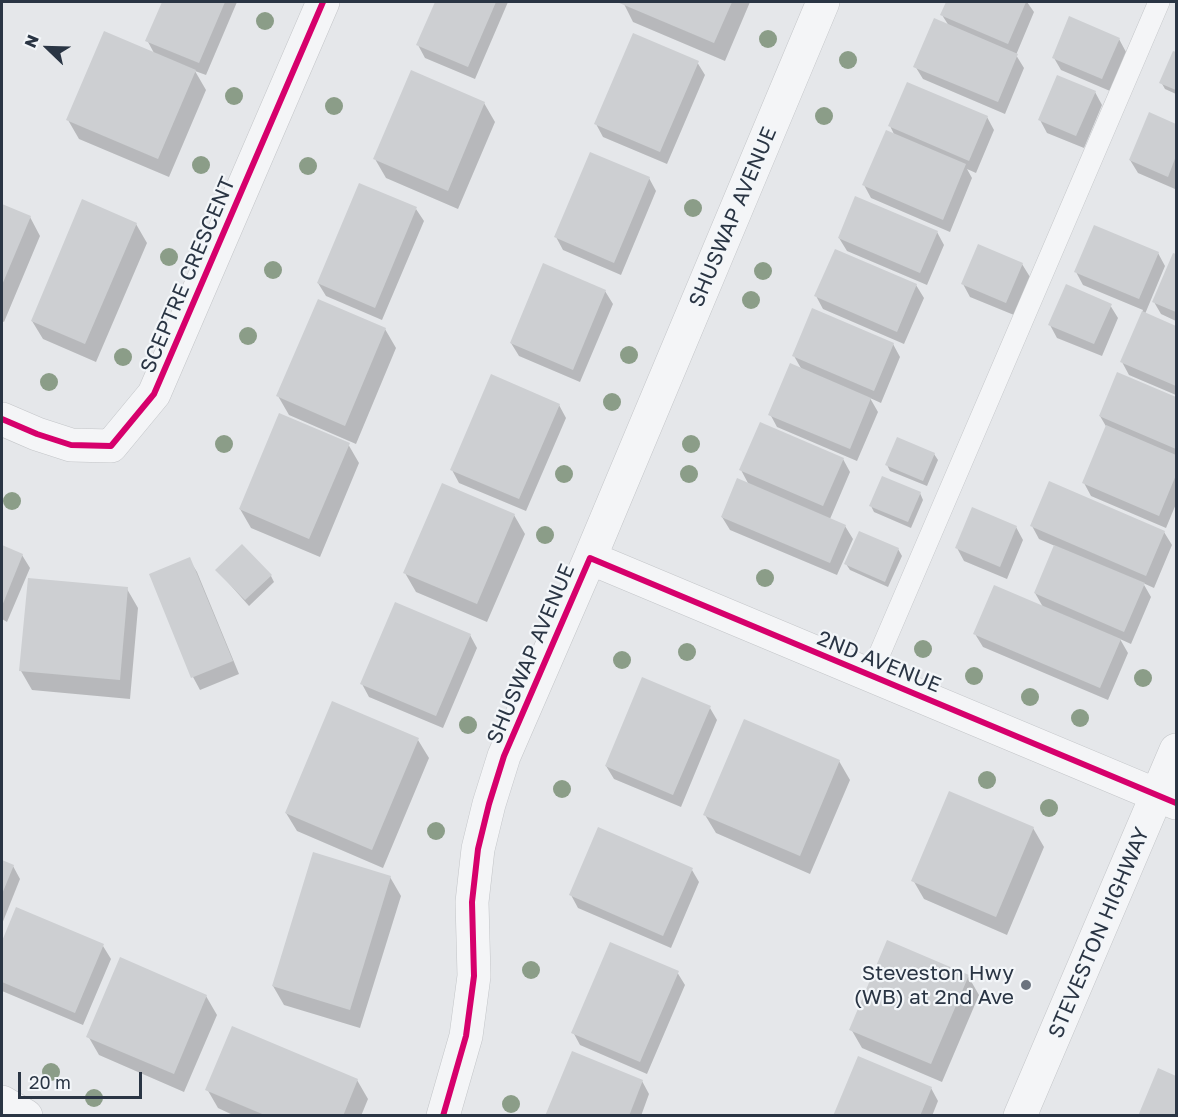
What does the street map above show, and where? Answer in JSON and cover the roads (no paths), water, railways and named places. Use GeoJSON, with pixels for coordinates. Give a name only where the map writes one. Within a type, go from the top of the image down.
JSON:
{"type":"FeatureCollection","features":[{"type":"Feature","properties":{"kind":"street","name":"SCEPTRE CRESCENT"},"geometry":{"type":"LineString","coordinates":[[2,419],[71,445],[111,446],[154,394],[323,2]]}},
{"type":"Feature","properties":{"kind":"street","name":"SHUSWAP AVENUE"},"geometry":{"type":"LineString","coordinates":[[443,1116],[466,1036],[474,976],[472,902],[478,849],[504,756],[590,558],[823,2]]}},
{"type":"Feature","properties":{"kind":"street","name":"2ND AVENUE"},"geometry":{"type":"LineString","coordinates":[[590,558],[1167,799]]}},
{"type":"Feature","properties":{"kind":"street","name":"STEVESTON HIGHWAY"},"geometry":{"type":"LineString","coordinates":[[1020,1116],[1167,799],[1176,750]]}},
{"type":"Feature","properties":{"kind":"street"},"geometry":{"type":"LineString","coordinates":[[2,1102],[26,1116]]}},
{"type":"Feature","properties":{"kind":"lane"},"geometry":{"type":"LineString","coordinates":[[870,676],[1159,2]]}},
{"type":"Feature","properties":{"kind":"place","name":"Steveston Hwy (WB) at 2nd Ave"},"geometry":{"type":"Point","coordinates":[1026,985]}}]}
